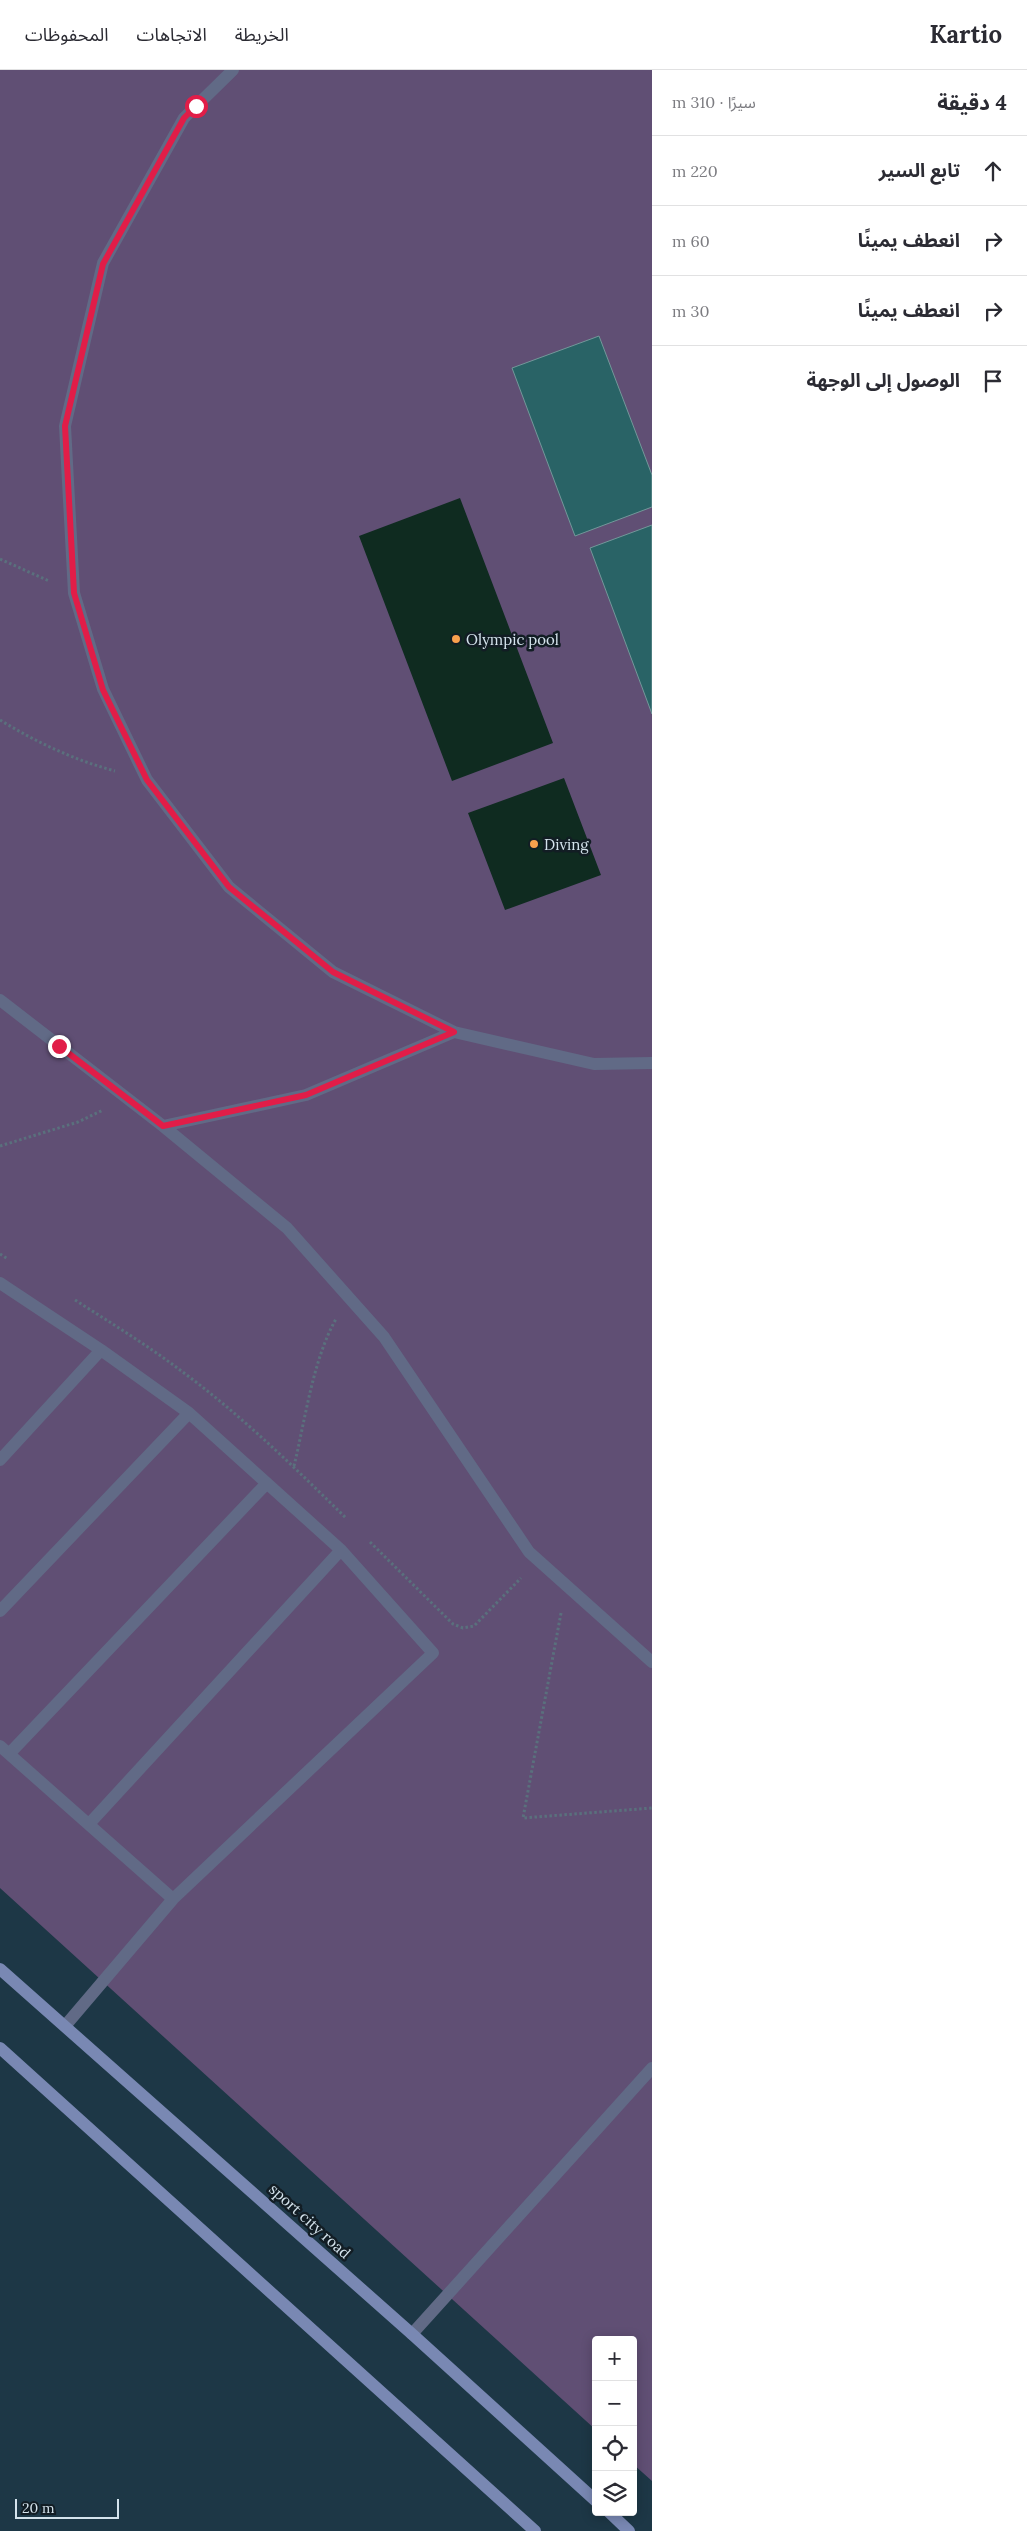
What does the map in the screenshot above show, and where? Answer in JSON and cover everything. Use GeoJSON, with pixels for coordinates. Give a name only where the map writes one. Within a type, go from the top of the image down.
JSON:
{"type":"FeatureCollection","features":[{"type":"Feature","properties":{"kind":"main road","name":"sport city road"},"geometry":{"type":"LineString","coordinates":[[0,1969],[412,2334],[592,2497]]}},
{"type":"Feature","properties":{"kind":"main road"},"geometry":{"type":"LineString","coordinates":[[0,2048],[535,2531]]}},
{"type":"Feature","properties":{"kind":"main road"},"geometry":{"type":"LineString","coordinates":[[613,2516],[629,2531]]}},
{"type":"Feature","properties":{"kind":"lane"},"geometry":{"type":"LineString","coordinates":[[233,70],[184,118],[103,264],[65,426],[74,593],[103,690],[147,780],[229,887],[333,972],[454,1032],[594,1064],[652,1063]]}},
{"type":"Feature","properties":{"kind":"lane"},"geometry":{"type":"LineString","coordinates":[[0,1000],[163,1126],[287,1228],[384,1337],[529,1552],[652,1662]]}},
{"type":"Feature","properties":{"kind":"lane"},"geometry":{"type":"LineString","coordinates":[[163,1126],[306,1095],[454,1032]]}},
{"type":"Feature","properties":{"kind":"lane"},"geometry":{"type":"LineString","coordinates":[[3,1290],[101,1350],[189,1413],[341,1550],[433,1653],[173,1899],[65,2026]]}},
{"type":"Feature","properties":{"kind":"lane"},"geometry":{"type":"LineString","coordinates":[[0,1460],[101,1350]]}},
{"type":"Feature","properties":{"kind":"lane"},"geometry":{"type":"LineString","coordinates":[[0,1612],[189,1413]]}},
{"type":"Feature","properties":{"kind":"lane"},"geometry":{"type":"LineString","coordinates":[[173,1899],[5,1750],[267,1483]]}},
{"type":"Feature","properties":{"kind":"lane"},"geometry":{"type":"LineString","coordinates":[[89,1824],[341,1550]]}},
{"type":"Feature","properties":{"kind":"lane"},"geometry":{"type":"LineString","coordinates":[[412,2334],[652,2068]]}},
{"type":"Feature","properties":{"kind":"path"},"geometry":{"type":"LineString","coordinates":[[0,559],[74,593]]}},
{"type":"Feature","properties":{"kind":"path"},"geometry":{"type":"LineString","coordinates":[[0,720],[28,737],[87,763],[147,780]]}},
{"type":"Feature","properties":{"kind":"path"},"geometry":{"type":"LineString","coordinates":[[0,1146],[90,1118],[121,1094]]}},
{"type":"Feature","properties":{"kind":"path"},"geometry":{"type":"LineString","coordinates":[[0,1254],[16,1264]]}},
{"type":"Feature","properties":{"kind":"path"},"geometry":{"type":"LineString","coordinates":[[66,1295],[132,1336],[181,1370],[228,1408],[294,1467],[348,1520]]}},
{"type":"Feature","properties":{"kind":"path"},"geometry":{"type":"LineString","coordinates":[[294,1467],[328,1333],[338,1315],[351,1300]]}},
{"type":"Feature","properties":{"kind":"path"},"geometry":{"type":"LineString","coordinates":[[369,1541],[453,1624],[463,1628],[474,1626],[538,1560]]}},
{"type":"Feature","properties":{"kind":"path"},"geometry":{"type":"LineString","coordinates":[[566,1585],[523,1818],[652,1808]]}},
{"type":"Feature","properties":{"kind":"shaded area"},"geometry":{"type":"Polygon","coordinates":[[[0,70],[652,70],[652,2481],[637,2468],[637,2336],[592,2336],[592,2426],[0,1888],[0,70]]]}},
{"type":"Feature","properties":{"kind":"shaded area","name":"Olympic pool"},"geometry":{"type":"Polygon","coordinates":[[[460,498],[553,743],[452,781],[359,536],[460,498]]]}},
{"type":"Feature","properties":{"kind":"shaded area","name":"Diving"},"geometry":{"type":"Polygon","coordinates":[[[564,778],[601,875],[505,910],[468,813],[564,778]]]}},
{"type":"Feature","properties":{"kind":"building"},"geometry":{"type":"Polygon","coordinates":[[[599,336],[652,475],[652,507],[575,536],[512,368],[599,336]]]}},
{"type":"Feature","properties":{"kind":"building"},"geometry":{"type":"Polygon","coordinates":[[[652,525],[652,714],[590,548],[652,525]]]}},
{"type":"Feature","properties":{"kind":"place","name":"Olympic pool"},"geometry":{"type":"Point","coordinates":[456,639]}},
{"type":"Feature","properties":{"kind":"place","name":"Diving"},"geometry":{"type":"Point","coordinates":[534,844]}},
{"type":"Feature","properties":{"kind":"route"},"geometry":{"type":"LineString","coordinates":[[59,1046],[163,1126],[306,1095],[454,1032],[333,972],[229,887],[147,780],[103,690],[74,593],[65,426],[103,264],[184,118],[196,106]]}}]}
